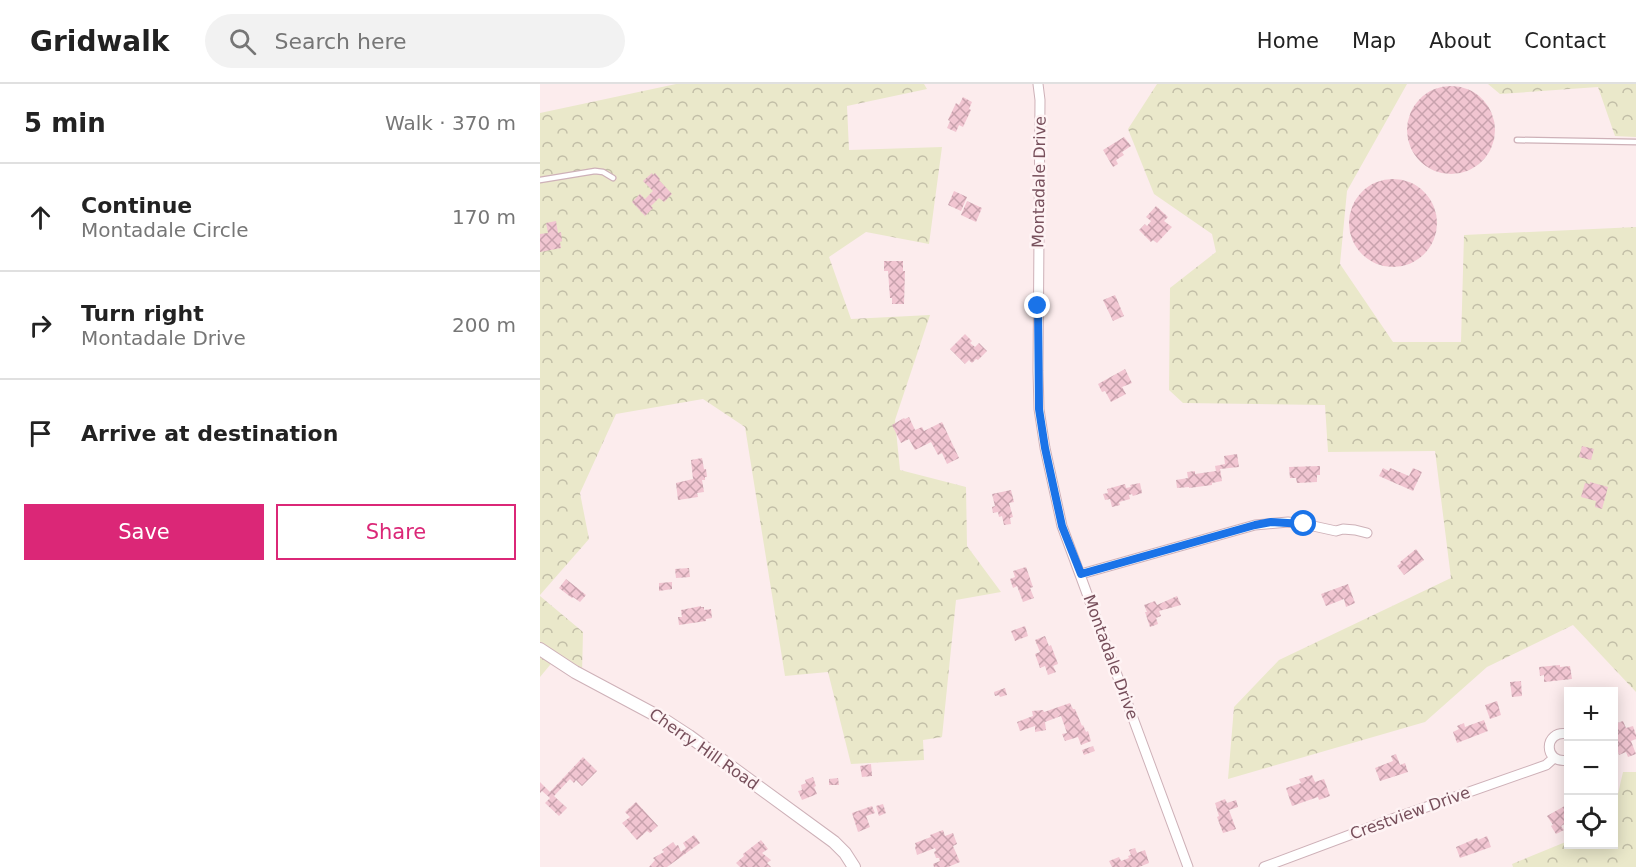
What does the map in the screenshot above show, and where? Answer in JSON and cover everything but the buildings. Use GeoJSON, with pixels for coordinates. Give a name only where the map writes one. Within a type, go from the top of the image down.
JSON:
{"type":"FeatureCollection","features":[{"type":"Feature","properties":{"kind":"street","name":"Montadale Drive"},"geometry":{"type":"LineString","coordinates":[[1038,84],[1040,111],[1037,361],[1039,409],[1056,506],[1188,867]]}},
{"type":"Feature","properties":{"kind":"street"},"geometry":{"type":"LineString","coordinates":[[1081,574],[1271,522],[1367,533]]}},
{"type":"Feature","properties":{"kind":"street","name":"Cherry Hill Road"},"geometry":{"type":"LineString","coordinates":[[540,649],[575,672],[637,704],[689,736],[834,842],[855,867]]}},
{"type":"Feature","properties":{"kind":"street"},"geometry":{"type":"LineString","coordinates":[[1564,733],[1557,735],[1551,741],[1550,750],[1554,758],[1564,761]]}},
{"type":"Feature","properties":{"kind":"street","name":"Crestview Drive"},"geometry":{"type":"LineString","coordinates":[[1264,867],[1546,765],[1554,758]]}},
{"type":"Feature","properties":{"kind":"lane"},"geometry":{"type":"LineString","coordinates":[[1517,140],[1636,142]]}},
{"type":"Feature","properties":{"kind":"lane"},"geometry":{"type":"LineString","coordinates":[[540,180],[594,171],[603,172],[613,178]]}},
{"type":"Feature","properties":{"kind":"green space"},"geometry":{"type":"Polygon","coordinates":[[[676,84],[924,84],[927,89],[847,106],[849,150],[942,147],[929,244],[866,232],[829,257],[851,319],[930,315],[895,420],[900,470],[966,487],[967,546],[1001,592],[956,600],[942,737],[923,740],[924,760],[851,764],[828,672],[785,676],[745,427],[703,399],[616,414],[580,493],[589,539],[540,595],[540,113],[676,84]]]}},
{"type":"Feature","properties":{"kind":"green space"},"geometry":{"type":"Polygon","coordinates":[[[1157,84],[1407,84],[1347,191],[1340,264],[1393,342],[1461,342],[1464,235],[1636,227],[1636,692],[1573,625],[1487,667],[1425,722],[1228,779],[1234,707],[1279,660],[1451,578],[1435,451],[1328,452],[1325,405],[1183,403],[1169,390],[1170,288],[1216,252],[1212,234],[1154,194],[1128,129],[1157,84]]]}},
{"type":"Feature","properties":{"kind":"green space"},"geometry":{"type":"Polygon","coordinates":[[[1488,84],[1636,84],[1636,137],[1615,136],[1598,87],[1500,94],[1488,84]]]}},
{"type":"Feature","properties":{"kind":"green space"},"geometry":{"type":"Polygon","coordinates":[[[540,596],[583,632],[582,674],[555,659],[540,677],[540,596]]]}},
{"type":"Feature","properties":{"kind":"green space"},"geometry":{"type":"Polygon","coordinates":[[[1623,772],[1636,772],[1636,867],[1513,867],[1512,864],[1564,843],[1564,849],[1618,849],[1618,794],[1623,772]]]}},
{"type":"Feature","properties":{"kind":"route"},"geometry":{"type":"LineString","coordinates":[[1038,306],[1039,409],[1045,448],[1056,506],[1081,574],[1255,525],[1271,522],[1304,524]]}}]}
